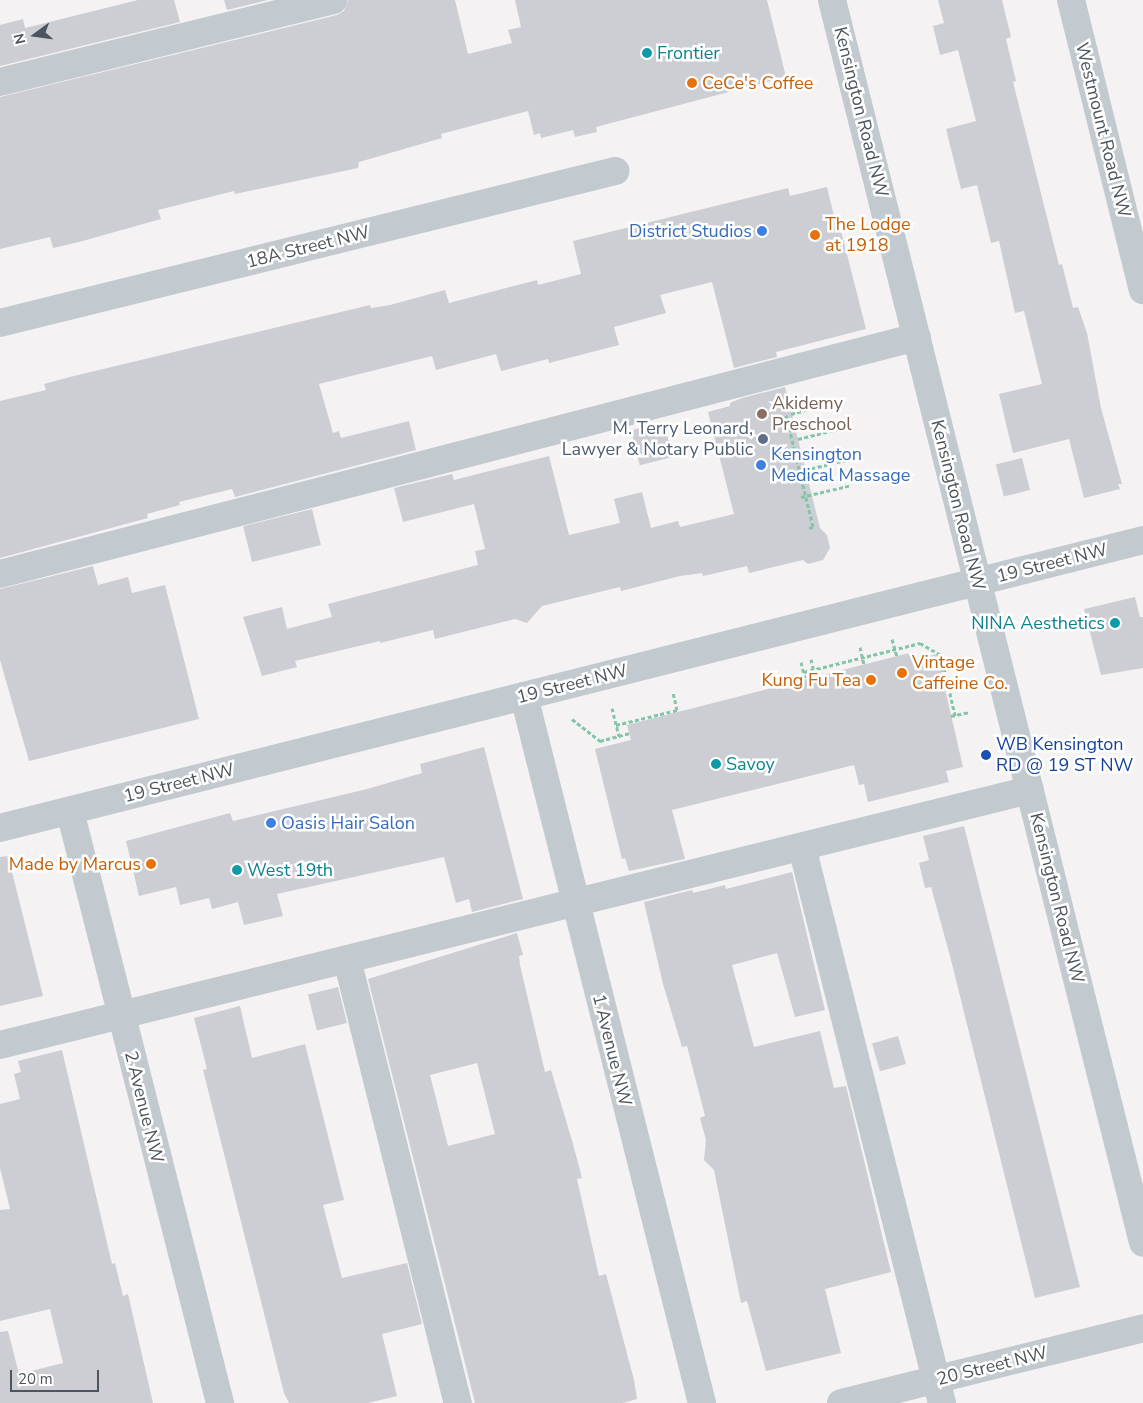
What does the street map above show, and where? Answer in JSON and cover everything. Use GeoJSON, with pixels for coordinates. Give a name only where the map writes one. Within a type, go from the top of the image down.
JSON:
{"type":"FeatureCollection","features":[{"type":"Feature","properties":{"kind":"street"},"geometry":{"type":"LineString","coordinates":[[0,82],[333,0]]}},
{"type":"Feature","properties":{"kind":"street","name":"Kensington Road NW"},"geometry":{"type":"LineString","coordinates":[[832,0],[1143,1243]]}},
{"type":"Feature","properties":{"kind":"street","name":"Westmount Road NW"},"geometry":{"type":"LineString","coordinates":[[1071,0],[1143,290]]}},
{"type":"Feature","properties":{"kind":"street","name":"18A Street NW"},"geometry":{"type":"LineString","coordinates":[[0,323],[615,171]]}},
{"type":"Feature","properties":{"kind":"street"},"geometry":{"type":"LineString","coordinates":[[0,574],[917,337]]}},
{"type":"Feature","properties":{"kind":"street","name":"19 Street NW"},"geometry":{"type":"LineString","coordinates":[[0,828],[1143,540]]}},
{"type":"Feature","properties":{"kind":"street","name":"1 Avenue NW"},"geometry":{"type":"LineString","coordinates":[[524,696],[702,1403]]}},
{"type":"Feature","properties":{"kind":"street"},"geometry":{"type":"LineString","coordinates":[[0,1045],[1030,790]]}},
{"type":"Feature","properties":{"kind":"street","name":"2 Avenue NW"},"geometry":{"type":"LineString","coordinates":[[70,811],[220,1403]]}},
{"type":"Feature","properties":{"kind":"street"},"geometry":{"type":"LineString","coordinates":[[802,847],[939,1392]]}},
{"type":"Feature","properties":{"kind":"street"},"geometry":{"type":"LineString","coordinates":[[347,959],[458,1403]]}},
{"type":"Feature","properties":{"kind":"street","name":"20 Street NW"},"geometry":{"type":"LineString","coordinates":[[841,1403],[939,1392],[1143,1328]]}},
{"type":"Feature","properties":{"kind":"path"},"geometry":{"type":"LineString","coordinates":[[791,414],[831,403]]}},
{"type":"Feature","properties":{"kind":"path"},"geometry":{"type":"LineString","coordinates":[[786,415],[807,511],[813,527],[809,528]]}},
{"type":"Feature","properties":{"kind":"path"},"geometry":{"type":"LineString","coordinates":[[798,439],[838,429]]}},
{"type":"Feature","properties":{"kind":"path"},"geometry":{"type":"LineString","coordinates":[[805,470],[846,460]]}},
{"type":"Feature","properties":{"kind":"path"},"geometry":{"type":"LineString","coordinates":[[804,497],[852,485]]}},
{"type":"Feature","properties":{"kind":"path"},"geometry":{"type":"LineString","coordinates":[[892,639],[896,656]]}},
{"type":"Feature","properties":{"kind":"path"},"geometry":{"type":"LineString","coordinates":[[804,672],[920,643],[940,655],[953,716],[970,712]]}},
{"type":"Feature","properties":{"kind":"path"},"geometry":{"type":"LineString","coordinates":[[860,647],[864,664]]}},
{"type":"Feature","properties":{"kind":"path"},"geometry":{"type":"LineString","coordinates":[[811,659],[815,676]]}},
{"type":"Feature","properties":{"kind":"path"},"geometry":{"type":"LineString","coordinates":[[801,662],[805,678]]}},
{"type":"Feature","properties":{"kind":"path"},"geometry":{"type":"LineString","coordinates":[[942,670],[959,666]]}},
{"type":"Feature","properties":{"kind":"path"},"geometry":{"type":"LineString","coordinates":[[616,726],[677,710],[673,693]]}},
{"type":"Feature","properties":{"kind":"path"},"geometry":{"type":"LineString","coordinates":[[612,708],[619,736]]}},
{"type":"Feature","properties":{"kind":"path"},"geometry":{"type":"LineString","coordinates":[[572,719],[600,741],[629,733]]}},
{"type":"Feature","properties":{"kind":"building"},"geometry":{"type":"Polygon","coordinates":[[[138,0],[174,0],[180,22],[0,66],[0,25],[23,19],[25,28],[138,0]]]}},
{"type":"Feature","properties":{"kind":"building"},"geometry":{"type":"Polygon","coordinates":[[[224,0],[268,0],[227,10],[224,0]]]}},
{"type":"Feature","properties":{"kind":"building"},"geometry":{"type":"Polygon","coordinates":[[[348,0],[455,0],[468,54],[512,43],[508,30],[521,27],[515,0],[767,0],[786,77],[596,127],[597,132],[575,137],[573,130],[541,138],[540,133],[534,135],[528,111],[441,134],[442,138],[359,162],[358,168],[235,194],[234,191],[158,210],[161,219],[79,242],[53,248],[50,237],[0,249],[0,97],[337,15],[344,11],[348,0]]]}},
{"type":"Feature","properties":{"kind":"building"},"geometry":{"type":"Polygon","coordinates":[[[938,0],[1002,0],[1011,37],[1006,39],[1016,81],[1013,82],[1059,265],[1062,264],[1073,308],[1078,307],[1087,333],[1101,408],[1122,484],[1118,484],[1120,489],[1084,498],[1069,439],[1013,453],[999,394],[1042,384],[1024,311],[1015,313],[999,241],[991,243],[977,185],[961,189],[946,129],[976,121],[958,50],[940,55],[933,26],[944,23],[938,0]]]}},
{"type":"Feature","properties":{"kind":"building"},"geometry":{"type":"Polygon","coordinates":[[[827,187],[834,216],[837,215],[866,329],[776,352],[777,357],[734,368],[712,282],[660,295],[666,313],[614,327],[619,345],[549,363],[548,359],[501,371],[496,354],[436,370],[432,356],[319,384],[333,433],[339,431],[341,438],[409,421],[416,450],[235,497],[232,489],[179,502],[180,505],[147,514],[148,518],[0,558],[0,401],[46,390],[44,384],[70,377],[370,305],[371,308],[390,305],[445,290],[449,303],[537,280],[538,285],[581,274],[573,241],[788,188],[790,196],[827,187]]]}},
{"type":"Feature","properties":{"kind":"building"},"geometry":{"type":"Polygon","coordinates":[[[785,387],[820,528],[827,535],[830,548],[823,560],[808,564],[803,560],[749,573],[747,566],[703,576],[702,573],[680,576],[621,591],[620,587],[542,606],[527,623],[515,619],[435,639],[433,630],[295,661],[297,667],[262,676],[243,617],[282,607],[287,629],[332,617],[328,604],[478,565],[475,551],[485,549],[474,504],[403,522],[394,488],[452,474],[454,480],[549,456],[569,535],[620,523],[614,499],[642,492],[651,528],[678,521],[680,527],[734,514],[708,412],[730,406],[730,403],[742,398],[785,387]]]}},
{"type":"Feature","properties":{"kind":"building"},"geometry":{"type":"Polygon","coordinates":[[[664,422],[673,457],[640,465],[631,430],[664,422]]]}},
{"type":"Feature","properties":{"kind":"building"},"geometry":{"type":"Polygon","coordinates":[[[1022,458],[1030,490],[1004,497],[996,465],[1022,458]]]}},
{"type":"Feature","properties":{"kind":"building"},"geometry":{"type":"Polygon","coordinates":[[[312,509],[321,545],[252,562],[243,526],[312,509]]]}},
{"type":"Feature","properties":{"kind":"building"},"geometry":{"type":"Polygon","coordinates":[[[93,566],[98,585],[128,577],[132,593],[165,585],[199,719],[29,761],[0,660],[0,589],[93,566]]]}},
{"type":"Feature","properties":{"kind":"building"},"geometry":{"type":"Polygon","coordinates":[[[1135,597],[1140,617],[1143,617],[1143,668],[1101,675],[1084,609],[1135,597]]]}},
{"type":"Feature","properties":{"kind":"building","name":"Savoy"},"geometry":{"type":"Polygon","coordinates":[[[913,652],[915,660],[937,654],[963,767],[946,771],[949,782],[868,802],[864,784],[859,785],[854,765],[672,810],[685,859],[629,871],[625,858],[622,859],[595,749],[631,740],[627,725],[913,652]]]}},
{"type":"Feature","properties":{"kind":"building"},"geometry":{"type":"Polygon","coordinates":[[[484,747],[523,899],[472,912],[469,899],[456,903],[444,857],[277,894],[283,916],[244,925],[238,902],[212,909],[209,898],[180,905],[176,887],[139,896],[126,841],[230,813],[233,821],[367,789],[422,773],[420,764],[484,747]]]}},
{"type":"Feature","properties":{"kind":"building"},"geometry":{"type":"Polygon","coordinates":[[[964,826],[1080,1287],[1035,1298],[950,956],[931,887],[925,888],[919,863],[929,860],[923,836],[964,826]]]}},
{"type":"Feature","properties":{"kind":"building"},"geometry":{"type":"Polygon","coordinates":[[[8,856],[43,996],[0,1006],[0,857],[8,856]]]}},
{"type":"Feature","properties":{"kind":"building"},"geometry":{"type":"Polygon","coordinates":[[[792,872],[825,1010],[795,1017],[777,953],[732,965],[754,1047],[820,1031],[834,1088],[846,1086],[891,1272],[825,1289],[841,1353],[766,1371],[747,1301],[741,1303],[714,1170],[704,1160],[706,1140],[700,1118],[705,1116],[687,1046],[682,1047],[663,984],[644,902],[692,890],[693,893],[725,885],[726,889],[792,872]]]}},
{"type":"Feature","properties":{"kind":"building"},"geometry":{"type":"Polygon","coordinates":[[[517,933],[523,955],[519,956],[520,965],[545,1072],[551,1070],[573,1144],[582,1178],[577,1179],[599,1276],[606,1274],[634,1380],[637,1399],[623,1403],[475,1403],[368,979],[517,933]],[[477,1063],[430,1075],[448,1146],[495,1134],[477,1063]]]}},
{"type":"Feature","properties":{"kind":"building"},"geometry":{"type":"Polygon","coordinates":[[[338,987],[347,1023],[317,1030],[308,994],[338,987]]]}},
{"type":"Feature","properties":{"kind":"building"},"geometry":{"type":"Polygon","coordinates":[[[240,1006],[252,1058],[305,1044],[344,1200],[323,1205],[342,1278],[407,1263],[422,1324],[382,1334],[397,1396],[368,1403],[289,1403],[284,1393],[203,1070],[207,1069],[194,1018],[240,1006]]]}},
{"type":"Feature","properties":{"kind":"building"},"geometry":{"type":"Polygon","coordinates":[[[898,1036],[906,1064],[880,1071],[872,1043],[898,1036]]]}},
{"type":"Feature","properties":{"kind":"building"},"geometry":{"type":"Polygon","coordinates":[[[62,1050],[112,1264],[115,1263],[123,1296],[128,1294],[153,1403],[0,1403],[0,1332],[8,1331],[19,1374],[63,1363],[50,1309],[0,1321],[0,1210],[10,1209],[0,1168],[0,1104],[20,1099],[14,1074],[21,1072],[18,1061],[62,1050]]]}},
{"type":"Feature","properties":{"kind":"place","name":"Frontier"},"geometry":{"type":"Point","coordinates":[647,53]}},
{"type":"Feature","properties":{"kind":"place","name":"CeCe's Coffee"},"geometry":{"type":"Point","coordinates":[692,83]}},
{"type":"Feature","properties":{"kind":"place","name":"District Studios"},"geometry":{"type":"Point","coordinates":[762,231]}},
{"type":"Feature","properties":{"kind":"place","name":"The Lodge at 1918"},"geometry":{"type":"Point","coordinates":[815,235]}},
{"type":"Feature","properties":{"kind":"place","name":"Akidemy Preschool"},"geometry":{"type":"Point","coordinates":[762,414]}},
{"type":"Feature","properties":{"kind":"place","name":"M. Terry Leonard, Lawyer & Notary Public"},"geometry":{"type":"Point","coordinates":[763,439]}},
{"type":"Feature","properties":{"kind":"place","name":"Kensington Medical Massage"},"geometry":{"type":"Point","coordinates":[761,465]}},
{"type":"Feature","properties":{"kind":"place","name":"NINA Aesthetics"},"geometry":{"type":"Point","coordinates":[1115,623]}},
{"type":"Feature","properties":{"kind":"place","name":"Vintage Caffeine Co."},"geometry":{"type":"Point","coordinates":[902,673]}},
{"type":"Feature","properties":{"kind":"place","name":"Kung Fu Tea"},"geometry":{"type":"Point","coordinates":[871,680]}},
{"type":"Feature","properties":{"kind":"place","name":"WB Kensington RD @ 19 ST NW"},"geometry":{"type":"Point","coordinates":[986,755]}},
{"type":"Feature","properties":{"kind":"place","name":"Savoy"},"geometry":{"type":"Point","coordinates":[716,764]}},
{"type":"Feature","properties":{"kind":"place","name":"Oasis Hair Salon"},"geometry":{"type":"Point","coordinates":[271,823]}},
{"type":"Feature","properties":{"kind":"place","name":"Made by Marcus"},"geometry":{"type":"Point","coordinates":[151,864]}},
{"type":"Feature","properties":{"kind":"place","name":"West 19th"},"geometry":{"type":"Point","coordinates":[237,870]}}]}
